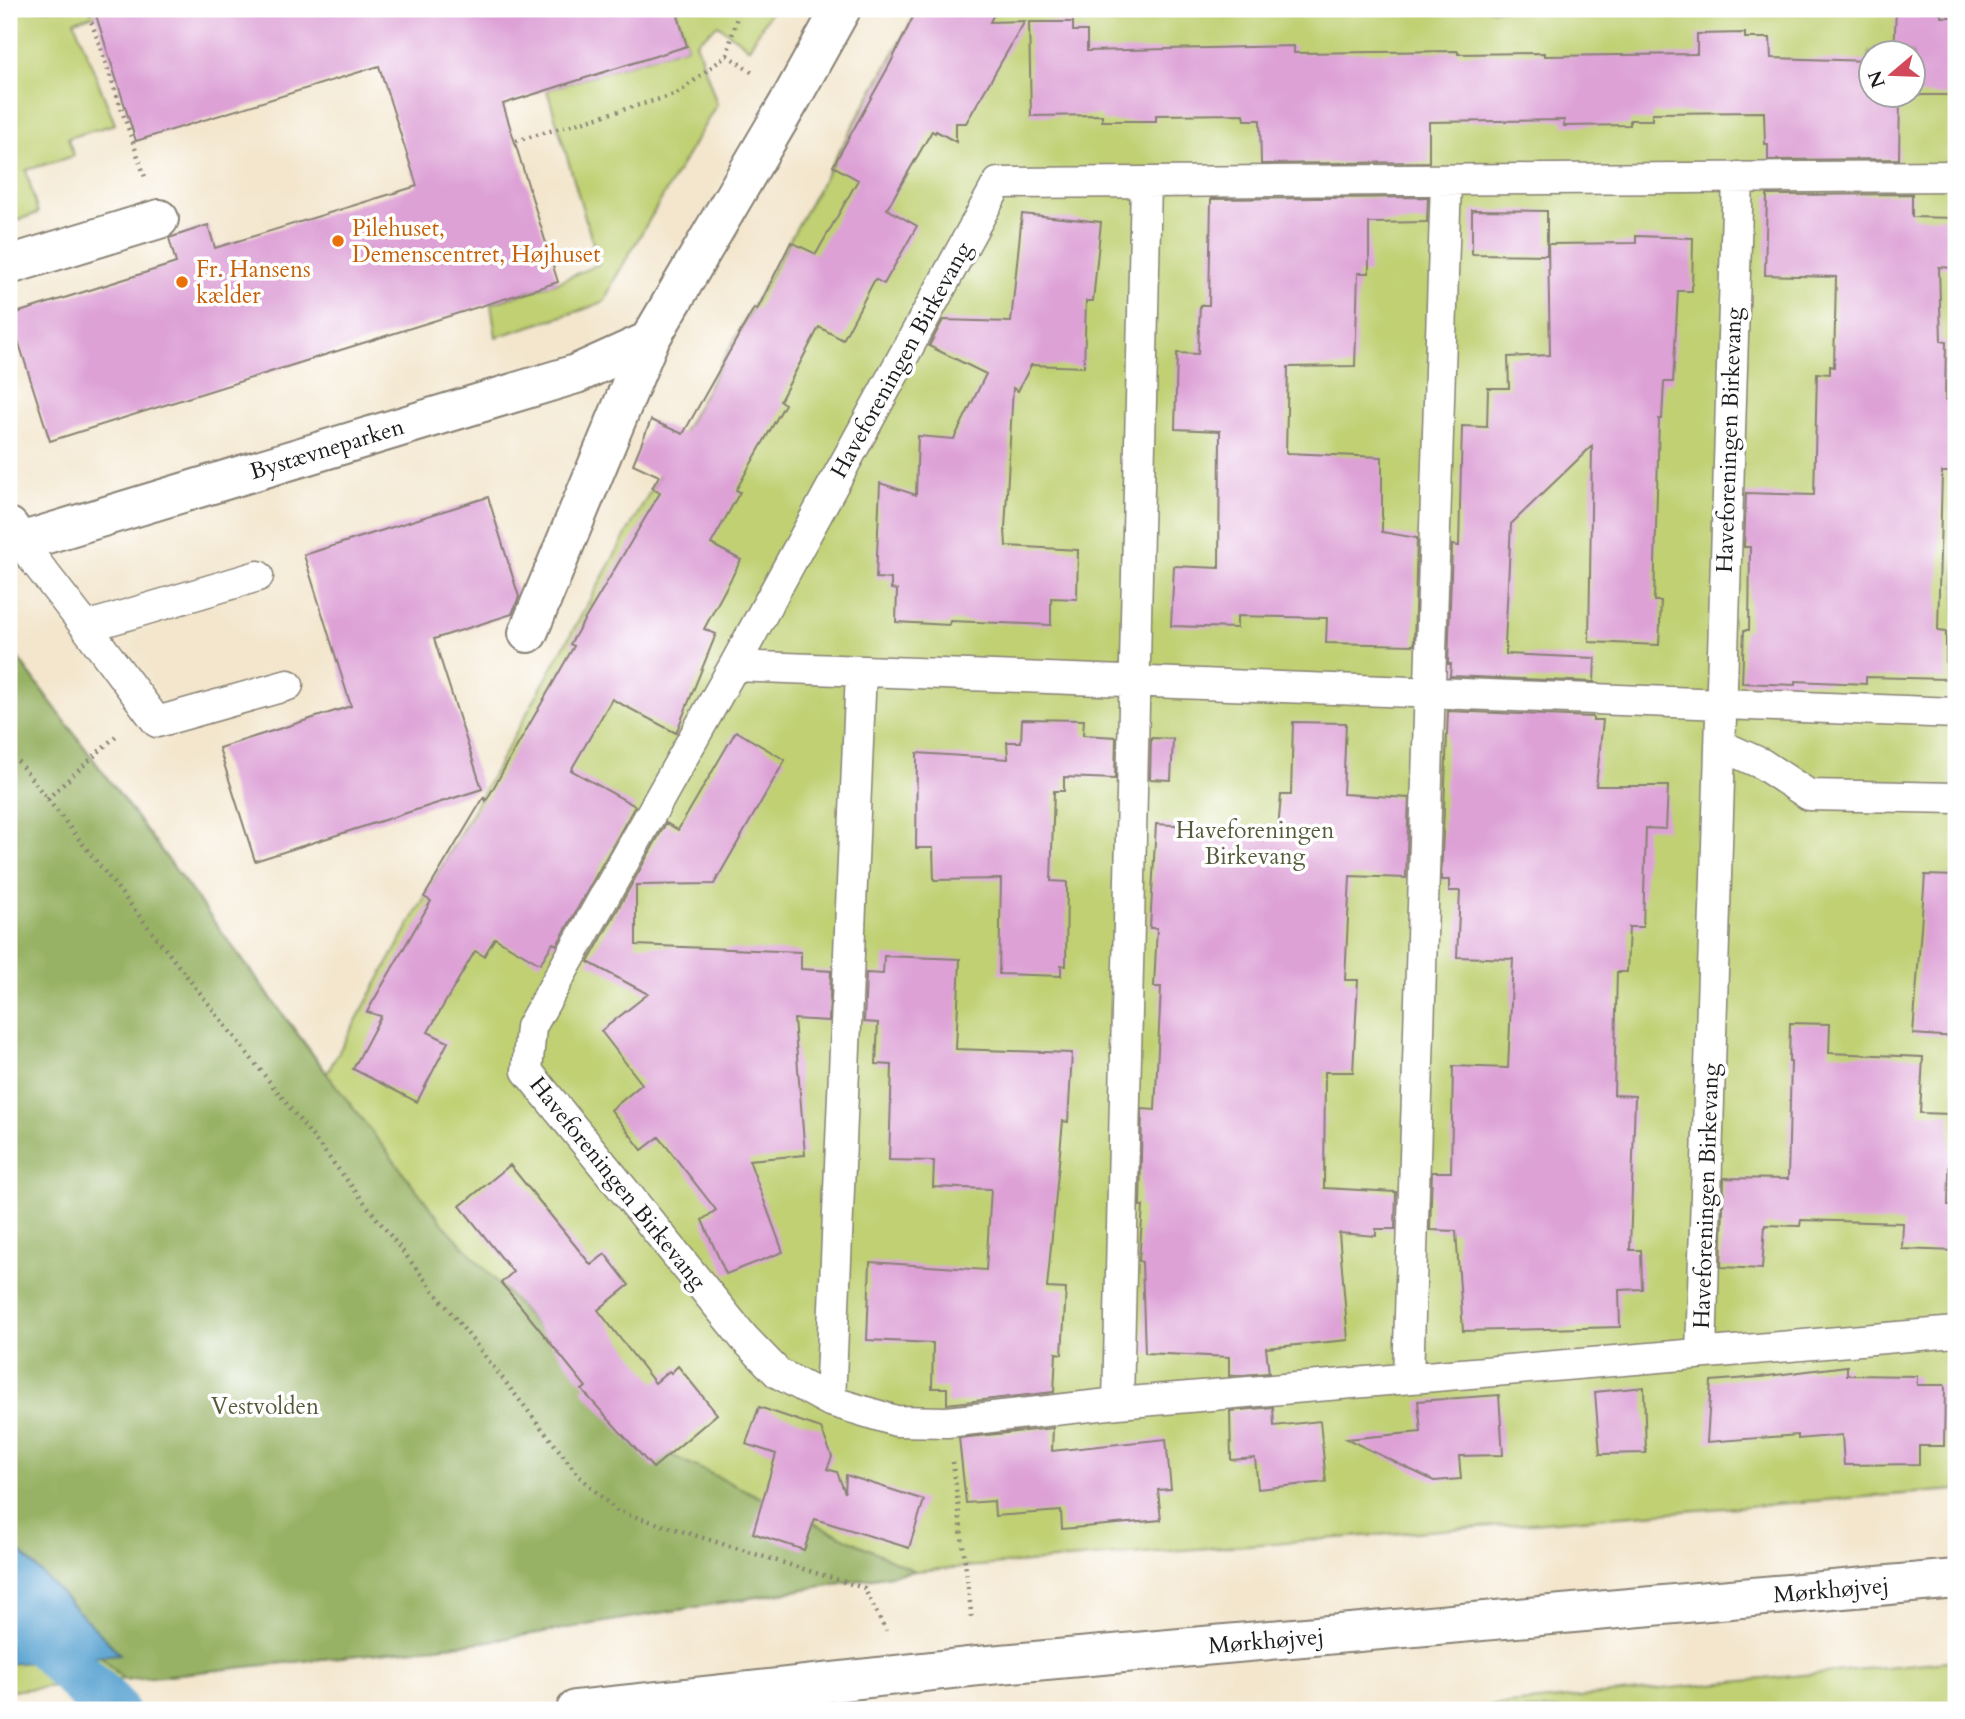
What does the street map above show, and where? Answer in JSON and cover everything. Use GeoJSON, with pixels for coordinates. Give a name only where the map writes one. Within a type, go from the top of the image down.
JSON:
{"type":"FeatureCollection","features":[{"type":"Feature","properties":{"kind":"street"},"geometry":{"type":"LineString","coordinates":[[528,633],[649,341],[841,9]]}},
{"type":"Feature","properties":{"kind":"street"},"geometry":{"type":"LineString","coordinates":[[9,265],[159,219]]}},
{"type":"Feature","properties":{"kind":"street","name":"Bystævneparken"},"geometry":{"type":"LineString","coordinates":[[15,535],[576,374],[649,341]]}},
{"type":"Feature","properties":{"kind":"street","name":"Mørkhøjvej"},"geometry":{"type":"LineString","coordinates":[[576,1710],[978,1666],[1956,1578]]}},
{"type":"Feature","properties":{"kind":"lane","name":"Haveforeningen Birkevang"},"geometry":{"type":"LineString","coordinates":[[1956,176],[998,183],[734,666],[531,1027],[527,1071],[744,1338],[778,1373],[830,1401],[896,1421],[947,1422],[1118,1403],[1956,1332]]}},
{"type":"Feature","properties":{"kind":"lane","name":"Haveforeningen Birkevang"},"geometry":{"type":"LineString","coordinates":[[1701,1353],[1738,177]]}},
{"type":"Feature","properties":{"kind":"lane"},"geometry":{"type":"LineString","coordinates":[[1408,1378],[1446,180]]}},
{"type":"Feature","properties":{"kind":"lane"},"geometry":{"type":"LineString","coordinates":[[1118,1403],[1146,182]]}},
{"type":"Feature","properties":{"kind":"lane"},"geometry":{"type":"LineString","coordinates":[[15,535],[157,722],[288,685]]}},
{"type":"Feature","properties":{"kind":"lane"},"geometry":{"type":"LineString","coordinates":[[86,626],[258,576]]}},
{"type":"Feature","properties":{"kind":"lane"},"geometry":{"type":"LineString","coordinates":[[734,666],[1956,713]]}},
{"type":"Feature","properties":{"kind":"lane"},"geometry":{"type":"LineString","coordinates":[[830,1401],[861,671]]}},
{"type":"Feature","properties":{"kind":"lane"},"geometry":{"type":"LineString","coordinates":[[1720,745],[1762,764],[1809,795],[1956,798]]}},
{"type":"Feature","properties":{"kind":"path"},"geometry":{"type":"LineString","coordinates":[[87,9],[159,219]]}},
{"type":"Feature","properties":{"kind":"path"},"geometry":{"type":"LineString","coordinates":[[516,141],[677,94],[727,55],[739,9]]}},
{"type":"Feature","properties":{"kind":"path"},"geometry":{"type":"LineString","coordinates":[[47,799],[146,708]]}},
{"type":"Feature","properties":{"kind":"path"},"geometry":{"type":"LineString","coordinates":[[9,750],[580,1477],[617,1511],[864,1588],[882,1621],[902,1674]]}},
{"type":"Feature","properties":{"kind":"path"},"geometry":{"type":"LineString","coordinates":[[947,1422],[978,1666]]}},
{"type":"Feature","properties":{"kind":"green space"},"geometry":{"type":"Polygon","coordinates":[[[9,9],[117,9],[74,21],[115,124],[68,138],[74,156],[26,170],[38,213],[9,223],[9,9]]]}},
{"type":"Feature","properties":{"kind":"green space"},"geometry":{"type":"Polygon","coordinates":[[[676,9],[772,9],[749,48],[718,25],[696,42],[717,104],[613,282],[605,301],[496,337],[491,304],[558,282],[599,264],[547,90],[687,46],[676,9]]]}},
{"type":"Feature","properties":{"kind":"green space","name":"Haveforeningen Birkevang"},"geometry":{"type":"Polygon","coordinates":[[[918,9],[1956,9],[1956,1490],[915,1571],[483,1642],[9,1691],[9,646],[327,1073],[918,9]]]}},
{"type":"Feature","properties":{"kind":"green space","name":"Vestvolden"},"geometry":{"type":"Polygon","coordinates":[[[9,646],[327,1074],[444,1225],[644,1442],[915,1571],[483,1642],[124,1680],[9,1561],[9,646]]]}},
{"type":"Feature","properties":{"kind":"green space"},"geometry":{"type":"Polygon","coordinates":[[[1956,1660],[1956,1710],[1447,1710],[1956,1660]]]}},
{"type":"Feature","properties":{"kind":"water"},"geometry":{"type":"Polygon","coordinates":[[[9,1540],[120,1654],[9,1664],[9,1540]]]}},
{"type":"Feature","properties":{"kind":"building"},"geometry":{"type":"Polygon","coordinates":[[[94,9],[676,9],[687,46],[503,104],[558,282],[50,441],[10,315],[176,263],[169,238],[208,225],[215,248],[417,186],[379,66],[136,141],[94,9]]]}},
{"type":"Feature","properties":{"kind":"building"},"geometry":{"type":"Polygon","coordinates":[[[1896,11],[1941,12],[1941,17],[1956,17],[1956,95],[1926,95],[1926,38],[1895,38],[1896,11]]]}},
{"type":"Feature","properties":{"kind":"building"},"geometry":{"type":"Polygon","coordinates":[[[915,13],[994,14],[990,22],[1025,21],[966,123],[956,123],[956,142],[932,131],[887,209],[917,226],[884,284],[875,279],[843,340],[819,327],[780,401],[785,404],[736,490],[740,492],[711,544],[741,560],[704,629],[716,634],[676,733],[612,699],[571,770],[635,806],[557,945],[553,943],[540,964],[495,938],[484,956],[475,951],[428,1032],[448,1042],[417,1102],[353,1069],[381,1016],[367,1012],[431,901],[424,897],[484,797],[486,801],[574,646],[570,644],[660,493],[652,488],[659,476],[633,464],[651,420],[683,434],[754,308],[757,310],[791,242],[816,254],[858,180],[833,166],[915,13]]]}},
{"type":"Feature","properties":{"kind":"building"},"geometry":{"type":"Polygon","coordinates":[[[1029,22],[1073,22],[1073,31],[1087,31],[1087,51],[1294,46],[1294,53],[1458,51],[1458,54],[1544,53],[1544,56],[1697,54],[1697,34],[1745,33],[1745,38],[1770,38],[1771,58],[1856,61],[1856,108],[1900,108],[1899,159],[1768,160],[1764,112],[1652,113],[1652,120],[1630,120],[1630,125],[1564,126],[1564,120],[1429,122],[1429,162],[1261,164],[1260,120],[1245,120],[1244,114],[1156,115],[1156,121],[1102,121],[1102,115],[1031,116],[1029,22]]]}},
{"type":"Feature","properties":{"kind":"building"},"geometry":{"type":"Polygon","coordinates":[[[1912,194],[1912,217],[1956,218],[1956,268],[1939,267],[1941,341],[1946,342],[1945,400],[1956,400],[1956,472],[1942,472],[1938,631],[1946,632],[1946,679],[1866,677],[1866,684],[1795,681],[1795,685],[1742,683],[1744,630],[1749,630],[1750,547],[1744,547],[1746,493],[1814,495],[1817,373],[1830,374],[1830,366],[1834,367],[1836,277],[1765,275],[1767,195],[1912,194]]]}},
{"type":"Feature","properties":{"kind":"building"},"geometry":{"type":"Polygon","coordinates":[[[1428,197],[1427,222],[1369,223],[1369,273],[1358,273],[1355,366],[1288,367],[1286,453],[1382,457],[1382,532],[1417,538],[1414,645],[1326,643],[1327,618],[1237,616],[1237,628],[1171,626],[1174,566],[1219,568],[1220,431],[1175,429],[1177,353],[1198,354],[1200,305],[1209,305],[1211,199],[1428,197]]]}},
{"type":"Feature","properties":{"kind":"building"},"geometry":{"type":"Polygon","coordinates":[[[1472,210],[1547,211],[1547,255],[1472,254],[1472,210]]]}},
{"type":"Feature","properties":{"kind":"building"},"geometry":{"type":"Polygon","coordinates":[[[1022,214],[1101,222],[1093,301],[1086,301],[1084,367],[1031,365],[1018,391],[1013,388],[1006,546],[1078,550],[1077,599],[1051,598],[1051,625],[896,622],[897,590],[891,589],[891,579],[876,578],[880,483],[916,495],[918,436],[954,439],[986,374],[929,346],[943,320],[1011,322],[1022,214]]]}},
{"type":"Feature","properties":{"kind":"building"},"geometry":{"type":"Polygon","coordinates":[[[1636,236],[1693,238],[1692,291],[1678,291],[1673,382],[1664,382],[1662,419],[1659,419],[1654,601],[1661,601],[1659,645],[1589,642],[1592,446],[1511,524],[1505,643],[1506,654],[1595,658],[1594,682],[1450,676],[1451,664],[1448,664],[1452,545],[1459,546],[1462,426],[1487,427],[1488,388],[1509,388],[1508,357],[1550,355],[1548,244],[1636,243],[1636,236]]]}},
{"type":"Feature","properties":{"kind":"building"},"geometry":{"type":"Polygon","coordinates":[[[488,497],[519,597],[512,614],[434,639],[482,789],[255,861],[219,748],[351,706],[304,555],[488,497]]]}},
{"type":"Feature","properties":{"kind":"building"},"geometry":{"type":"Polygon","coordinates":[[[1448,711],[1593,717],[1593,720],[1603,720],[1596,786],[1668,786],[1666,829],[1646,828],[1643,927],[1629,927],[1627,972],[1617,972],[1614,1095],[1635,1096],[1630,1250],[1641,1250],[1642,1289],[1619,1290],[1620,1327],[1463,1331],[1456,1231],[1430,1230],[1432,1172],[1451,1172],[1453,1066],[1508,1068],[1513,959],[1457,957],[1460,891],[1449,891],[1449,880],[1441,880],[1448,711]]]}},
{"type":"Feature","properties":{"kind":"building"},"geometry":{"type":"Polygon","coordinates":[[[1022,719],[1084,720],[1083,735],[1116,737],[1115,779],[1064,777],[1064,791],[1054,791],[1051,881],[1067,882],[1066,966],[1061,965],[1061,976],[999,974],[1001,879],[934,880],[933,848],[916,848],[917,753],[1008,759],[1007,742],[1021,742],[1022,719]]]}},
{"type":"Feature","properties":{"kind":"building"},"geometry":{"type":"Polygon","coordinates":[[[1293,722],[1346,723],[1343,794],[1409,798],[1406,878],[1350,876],[1345,980],[1358,980],[1353,1072],[1325,1072],[1324,1188],[1396,1192],[1395,1229],[1376,1229],[1376,1236],[1339,1233],[1348,1340],[1266,1348],[1269,1373],[1229,1376],[1229,1357],[1145,1353],[1142,1262],[1139,1261],[1143,1206],[1140,1206],[1142,1109],[1155,1110],[1161,987],[1154,987],[1157,928],[1150,928],[1156,824],[1278,831],[1281,795],[1291,795],[1293,722]]]}},
{"type":"Feature","properties":{"kind":"building"},"geometry":{"type":"Polygon","coordinates":[[[736,731],[785,760],[714,884],[636,885],[636,945],[801,952],[801,969],[831,971],[829,1021],[794,1019],[805,1155],[749,1160],[783,1252],[726,1274],[702,1220],[716,1210],[659,1137],[642,1150],[611,1110],[642,1084],[601,1031],[648,994],[588,962],[666,823],[678,830],[736,731]]]}},
{"type":"Feature","properties":{"kind":"building"},"geometry":{"type":"Polygon","coordinates":[[[1151,738],[1173,739],[1171,780],[1150,779],[1151,738]]]}},
{"type":"Feature","properties":{"kind":"building"},"geometry":{"type":"Polygon","coordinates":[[[1925,875],[1956,876],[1956,1037],[1913,1034],[1925,875]]]}},
{"type":"Feature","properties":{"kind":"building"},"geometry":{"type":"Polygon","coordinates":[[[884,956],[960,959],[956,1049],[1072,1053],[1068,1122],[1063,1121],[1047,1288],[1066,1289],[1062,1354],[1056,1353],[1054,1392],[947,1404],[947,1388],[932,1388],[933,1343],[867,1340],[870,1262],[986,1270],[991,1189],[933,1187],[934,1161],[889,1160],[892,1065],[876,1064],[878,1023],[864,1022],[866,973],[883,974],[884,956]]]}},
{"type":"Feature","properties":{"kind":"building"},"geometry":{"type":"Polygon","coordinates":[[[1790,1023],[1830,1024],[1829,1053],[1923,1057],[1920,1113],[1951,1114],[1948,1205],[1956,1205],[1956,1251],[1902,1249],[1903,1223],[1801,1220],[1800,1226],[1765,1225],[1762,1269],[1721,1267],[1724,1178],[1788,1179],[1790,1023]]]}},
{"type":"Feature","properties":{"kind":"building"},"geometry":{"type":"Polygon","coordinates":[[[510,1165],[591,1265],[605,1254],[629,1285],[598,1310],[655,1383],[678,1366],[717,1414],[653,1468],[582,1390],[586,1387],[501,1283],[513,1272],[460,1206],[510,1165]]]}},
{"type":"Feature","properties":{"kind":"building"},"geometry":{"type":"Polygon","coordinates":[[[1847,1366],[1847,1375],[1917,1376],[1917,1385],[1945,1385],[1944,1446],[1919,1446],[1919,1464],[1844,1465],[1842,1435],[1798,1439],[1798,1435],[1707,1442],[1711,1381],[1847,1366]]]}},
{"type":"Feature","properties":{"kind":"building"},"geometry":{"type":"Polygon","coordinates":[[[1644,1387],[1646,1453],[1600,1454],[1595,1392],[1644,1387]]]}},
{"type":"Feature","properties":{"kind":"building"},"geometry":{"type":"Polygon","coordinates":[[[1499,1395],[1503,1455],[1459,1456],[1461,1479],[1434,1481],[1347,1439],[1421,1432],[1418,1401],[1499,1395]]]}},
{"type":"Feature","properties":{"kind":"building"},"geometry":{"type":"Polygon","coordinates":[[[759,1407],[821,1428],[832,1457],[827,1469],[837,1472],[845,1493],[846,1475],[924,1500],[909,1548],[815,1519],[804,1550],[753,1533],[776,1454],[746,1444],[759,1407]]]}},
{"type":"Feature","properties":{"kind":"building"},"geometry":{"type":"Polygon","coordinates":[[[1273,1407],[1274,1426],[1320,1421],[1326,1482],[1258,1489],[1255,1458],[1231,1460],[1230,1411],[1273,1407]]]}},
{"type":"Feature","properties":{"kind":"building"},"geometry":{"type":"Polygon","coordinates":[[[1053,1428],[1052,1451],[1166,1439],[1171,1489],[1158,1490],[1161,1520],[1062,1529],[1061,1511],[995,1516],[994,1501],[966,1503],[959,1438],[1053,1428]]]}},
{"type":"Feature","properties":{"kind":"waterway"},"geometry":{"type":"LineString","coordinates":[[9,1607],[112,1710]]}},
{"type":"Feature","properties":{"kind":"place","name":"Pilehuset, Demenscentret, Højhuset"},"geometry":{"type":"Point","coordinates":[338,241]}},
{"type":"Feature","properties":{"kind":"place","name":"Fr. Hansens kælder"},"geometry":{"type":"Point","coordinates":[182,282]}}]}
